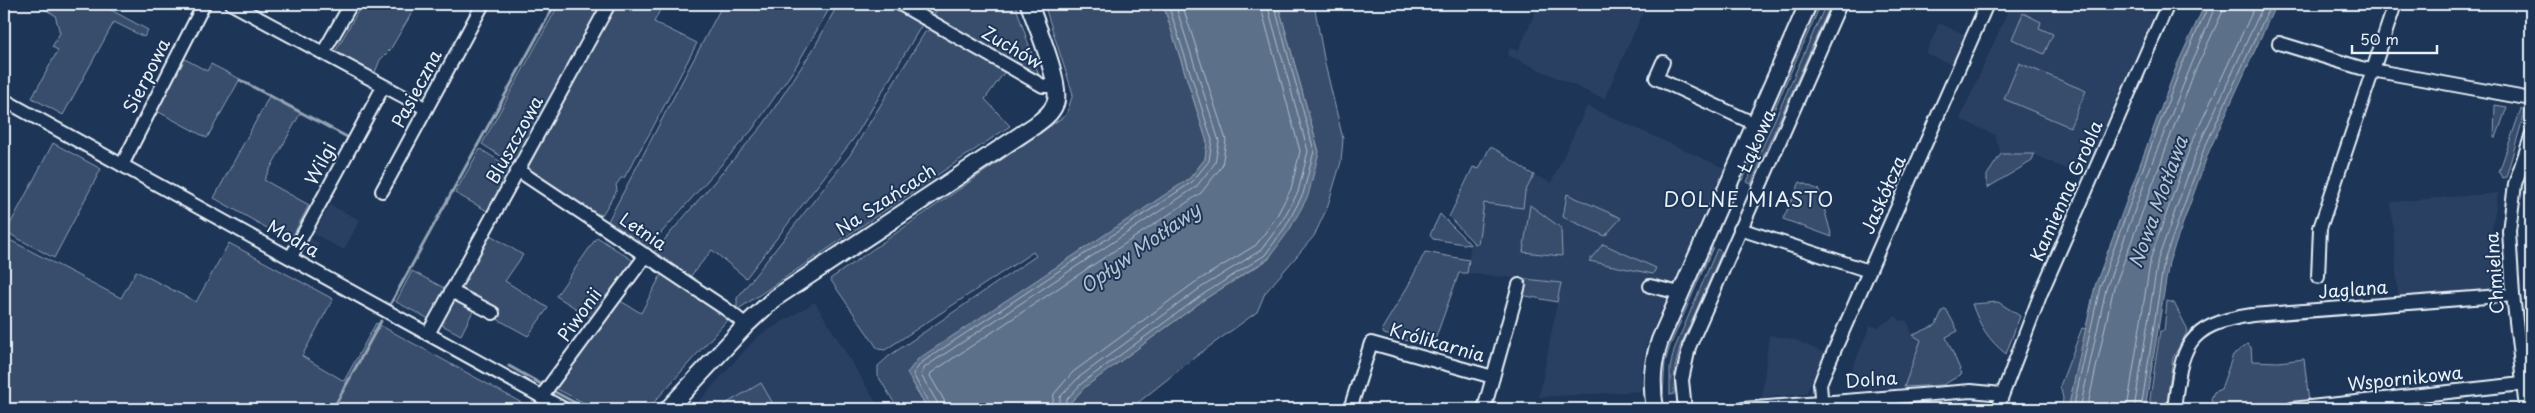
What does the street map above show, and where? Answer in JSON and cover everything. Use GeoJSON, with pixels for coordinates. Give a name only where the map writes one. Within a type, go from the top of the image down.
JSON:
{"type":"FeatureCollection","features":[{"type":"Feature","properties":{"kind":"street","name":"Sierpowa"},"geometry":{"type":"LineString","coordinates":[[122,165],[204,4]]}},
{"type":"Feature","properties":{"kind":"street"},"geometry":{"type":"LineString","coordinates":[[232,4],[425,108]]}},
{"type":"Feature","properties":{"kind":"street"},"geometry":{"type":"LineString","coordinates":[[324,53],[351,4]]}},
{"type":"Feature","properties":{"kind":"street","name":"Pasieczna"},"geometry":{"type":"LineString","coordinates":[[382,191],[425,108],[483,4]]}},
{"type":"Feature","properties":{"kind":"street","name":"Bluszczowa"},"geometry":{"type":"LineString","coordinates":[[428,334],[609,4]]}},
{"type":"Feature","properties":{"kind":"street","name":"Zuchów"},"geometry":{"type":"LineString","coordinates":[[900,4],[1044,86],[1057,86]]}},
{"type":"Feature","properties":{"kind":"street"},"geometry":{"type":"LineString","coordinates":[[1029,4],[1057,86]]}},
{"type":"Feature","properties":{"kind":"street","name":"Łąkowa"},"geometry":{"type":"LineString","coordinates":[[1655,409],[1651,382],[1655,356],[1680,293],[1808,4]]}},
{"type":"Feature","properties":{"kind":"street","name":"Łąkowa"},"geometry":{"type":"LineString","coordinates":[[1685,409],[1682,380],[1689,347],[1840,4]]}},
{"type":"Feature","properties":{"kind":"street","name":"Jaskółcza"},"geometry":{"type":"LineString","coordinates":[[1821,406],[1820,384],[1822,376],[1987,4]]}},
{"type":"Feature","properties":{"kind":"street","name":"Kamienna Grobla"},"geometry":{"type":"LineString","coordinates":[[1998,409],[2041,293],[2168,4]]}},
{"type":"Feature","properties":{"kind":"street"},"geometry":{"type":"LineString","coordinates":[[2318,277],[2320,228],[2395,4]]}},
{"type":"Feature","properties":{"kind":"street"},"geometry":{"type":"LineString","coordinates":[[2279,43],[2374,70],[2531,99]]}},
{"type":"Feature","properties":{"kind":"street"},"geometry":{"type":"LineString","coordinates":[[1663,62],[1656,78],[1755,124]]}},
{"type":"Feature","properties":{"kind":"street","name":"Na Szańcach"},"geometry":{"type":"LineString","coordinates":[[668,409],[746,325],[783,292],[1034,126],[1049,114],[1056,104],[1057,86]]}},
{"type":"Feature","properties":{"kind":"street","name":"Wilgi"},"geometry":{"type":"LineString","coordinates":[[290,257],[383,87]]}},
{"type":"Feature","properties":{"kind":"street","name":"Modra"},"geometry":{"type":"LineString","coordinates":[[4,100],[564,409]]}},
{"type":"Feature","properties":{"kind":"street","name":"Chmielna"},"geometry":{"type":"LineString","coordinates":[[2526,409],[2513,295],[2510,256],[2510,212],[2515,184],[2531,137]]}},
{"type":"Feature","properties":{"kind":"street","name":"Letnia"},"geometry":{"type":"LineString","coordinates":[[519,171],[726,309],[746,325]]}},
{"type":"Feature","properties":{"kind":"street"},"geometry":{"type":"LineString","coordinates":[[1740,229],[1869,271]]}},
{"type":"Feature","properties":{"kind":"street","name":"Piwonii"},"geometry":{"type":"LineString","coordinates":[[541,397],[646,255]]}},
{"type":"Feature","properties":{"kind":"street","name":"Królikarnia"},"geometry":{"type":"LineString","coordinates":[[1484,409],[1519,284]]}},
{"type":"Feature","properties":{"kind":"street"},"geometry":{"type":"LineString","coordinates":[[1650,286],[1680,293]]}},
{"type":"Feature","properties":{"kind":"street"},"geometry":{"type":"LineString","coordinates":[[451,291],[493,314]]}},
{"type":"Feature","properties":{"kind":"street","name":"Jaglana"},"geometry":{"type":"LineString","coordinates":[[2174,409],[2183,356],[2199,332],[2222,321],[2252,316],[2513,295]]}},
{"type":"Feature","properties":{"kind":"street","name":"Królikarnia"},"geometry":{"type":"LineString","coordinates":[[1350,409],[1371,343],[1493,377]]}},
{"type":"Feature","properties":{"kind":"street","name":"Wspornikowa"},"geometry":{"type":"LineString","coordinates":[[2292,409],[2522,384]]}},
{"type":"Feature","properties":{"kind":"street","name":"Dolna"},"geometry":{"type":"LineString","coordinates":[[1743,409],[1821,406],[1971,391],[2002,394]]}},
{"type":"Feature","properties":{"kind":"shaded area"},"geometry":{"type":"Polygon","coordinates":[[[44,4],[100,4],[148,30],[144,37],[114,22],[63,115],[32,98],[58,50],[52,47],[60,33],[55,15],[42,8],[44,4]]]}},
{"type":"Feature","properties":{"kind":"shaded area"},"geometry":{"type":"Polygon","coordinates":[[[362,4],[417,4],[390,50],[380,60],[374,75],[334,54],[362,4]]]}},
{"type":"Feature","properties":{"kind":"shaded area"},"geometry":{"type":"Polygon","coordinates":[[[559,4],[605,4],[516,166],[482,144],[559,4]]]}},
{"type":"Feature","properties":{"kind":"shaded area"},"geometry":{"type":"Polygon","coordinates":[[[614,4],[663,4],[654,22],[697,43],[651,131],[624,178],[621,178],[616,185],[617,190],[602,215],[591,212],[532,173],[527,163],[614,4]]]}},
{"type":"Feature","properties":{"kind":"shaded area"},"geometry":{"type":"Polygon","coordinates":[[[723,4],[832,4],[795,68],[752,130],[647,249],[607,223],[723,4]]]}},
{"type":"Feature","properties":{"kind":"shaded area"},"geometry":{"type":"Polygon","coordinates":[[[838,4],[891,4],[923,23],[855,137],[746,278],[712,250],[689,278],[653,253],[763,125],[814,48],[838,4]]]}},
{"type":"Feature","properties":{"kind":"shaded area"},"geometry":{"type":"Polygon","coordinates":[[[940,4],[1015,4],[1041,81],[932,18],[940,4]]]}},
{"type":"Feature","properties":{"kind":"shaded area"},"geometry":{"type":"Polygon","coordinates":[[[1044,4],[1163,4],[1207,142],[1205,159],[1190,178],[915,389],[928,409],[898,409],[878,376],[878,366],[889,356],[1036,256],[1033,252],[885,350],[878,349],[830,279],[1066,115],[1073,94],[1044,4]]]}},
{"type":"Feature","properties":{"kind":"shaded area"},"geometry":{"type":"Polygon","coordinates":[[[1278,4],[1314,4],[1325,64],[1343,139],[1341,162],[1327,208],[1314,236],[1265,293],[1257,312],[1199,354],[1130,409],[1071,409],[1070,403],[1085,387],[1205,299],[1269,259],[1319,152],[1278,4]]]}},
{"type":"Feature","properties":{"kind":"shaded area"},"geometry":{"type":"Polygon","coordinates":[[[1539,4],[1647,4],[1604,99],[1507,55],[1510,48],[1518,51],[1539,4]]]}},
{"type":"Feature","properties":{"kind":"shaded area"},"geometry":{"type":"Polygon","coordinates":[[[1816,4],[1821,4],[1743,180],[1738,178],[1816,4]]]}},
{"type":"Feature","properties":{"kind":"shaded area"},"geometry":{"type":"Polygon","coordinates":[[[1826,4],[1831,4],[1751,184],[1747,182],[1826,4]]]}},
{"type":"Feature","properties":{"kind":"shaded area"},"geometry":{"type":"Polygon","coordinates":[[[2011,4],[2126,4],[2154,15],[2082,177],[2034,154],[2001,154],[1995,135],[1960,119],[2011,4]]]}},
{"type":"Feature","properties":{"kind":"shaded area"},"geometry":{"type":"Polygon","coordinates":[[[2023,13],[2041,22],[2039,28],[2053,34],[2044,54],[2012,39],[2023,13]]]}},
{"type":"Feature","properties":{"kind":"shaded area"},"geometry":{"type":"Polygon","coordinates":[[[1939,23],[1966,35],[1952,65],[1926,53],[1939,23]]]}},
{"type":"Feature","properties":{"kind":"shaded area"},"geometry":{"type":"Polygon","coordinates":[[[935,28],[1006,70],[985,99],[1010,126],[737,310],[737,298],[850,155],[925,32],[935,28]]]}},
{"type":"Feature","properties":{"kind":"shaded area"},"geometry":{"type":"Polygon","coordinates":[[[183,58],[207,71],[211,64],[240,79],[207,138],[155,110],[183,58]]]}},
{"type":"Feature","properties":{"kind":"shaded area"},"geometry":{"type":"Polygon","coordinates":[[[2019,63],[2086,91],[2070,127],[2004,99],[2019,63]]]}},
{"type":"Feature","properties":{"kind":"shaded area"},"geometry":{"type":"Polygon","coordinates":[[[270,95],[301,112],[264,180],[309,205],[290,241],[214,198],[270,95]]]}},
{"type":"Feature","properties":{"kind":"shaded area"},"geometry":{"type":"Polygon","coordinates":[[[2495,105],[2507,107],[2496,138],[2494,138],[2495,105]]]}},
{"type":"Feature","properties":{"kind":"shaded area"},"geometry":{"type":"Polygon","coordinates":[[[1587,106],[1724,168],[1646,345],[1641,372],[1642,391],[1539,397],[1561,283],[1467,273],[1478,192],[1526,171],[1551,183],[1587,106]]]}},
{"type":"Feature","properties":{"kind":"shaded area"},"geometry":{"type":"Polygon","coordinates":[[[2521,109],[2525,112],[2506,177],[2502,178],[2499,172],[2521,109]]]}},
{"type":"Feature","properties":{"kind":"shaded area"},"geometry":{"type":"Polygon","coordinates":[[[53,143],[101,169],[54,258],[6,232],[53,143]]]}},
{"type":"Feature","properties":{"kind":"shaded area"},"geometry":{"type":"Polygon","coordinates":[[[1490,147],[1534,175],[1525,192],[1523,208],[1484,203],[1478,244],[1475,244],[1449,217],[1473,167],[1479,169],[1490,147]]]}},
{"type":"Feature","properties":{"kind":"shaded area"},"geometry":{"type":"Polygon","coordinates":[[[480,149],[514,170],[491,213],[455,193],[480,149]]]}},
{"type":"Feature","properties":{"kind":"shaded area"},"geometry":{"type":"Polygon","coordinates":[[[2001,154],[2034,154],[2032,161],[1987,188],[1987,175],[2001,154]]]}},
{"type":"Feature","properties":{"kind":"shaded area"},"geometry":{"type":"Polygon","coordinates":[[[1800,182],[1819,190],[1832,237],[1783,219],[1800,182]]]}},
{"type":"Feature","properties":{"kind":"shaded area"},"geometry":{"type":"Polygon","coordinates":[[[2498,193],[2492,229],[2495,289],[2398,296],[2391,202],[2498,193]]]}},
{"type":"Feature","properties":{"kind":"shaded area"},"geometry":{"type":"Polygon","coordinates":[[[1567,194],[1621,218],[1605,236],[1563,217],[1567,194]]]}},
{"type":"Feature","properties":{"kind":"shaded area"},"geometry":{"type":"Polygon","coordinates":[[[330,205],[360,220],[344,250],[314,234],[330,205]]]}},
{"type":"Feature","properties":{"kind":"shaded area"},"geometry":{"type":"Polygon","coordinates":[[[1530,205],[1561,228],[1562,256],[1523,252],[1530,205]]]}},
{"type":"Feature","properties":{"kind":"shaded area"},"geometry":{"type":"Polygon","coordinates":[[[1440,214],[1470,245],[1433,239],[1430,235],[1440,214]]]}},
{"type":"Feature","properties":{"kind":"shaded area"},"geometry":{"type":"Polygon","coordinates":[[[487,233],[523,255],[505,281],[548,308],[528,336],[497,319],[499,314],[455,291],[487,233]]]}},
{"type":"Feature","properties":{"kind":"shaded area"},"geometry":{"type":"Polygon","coordinates":[[[4,237],[121,298],[136,271],[196,302],[229,243],[333,299],[302,356],[344,381],[376,323],[533,409],[4,409],[4,237]]]}},
{"type":"Feature","properties":{"kind":"shaded area"},"geometry":{"type":"Polygon","coordinates":[[[307,237],[320,243],[313,255],[307,252],[304,243],[307,237]]]}},
{"type":"Feature","properties":{"kind":"shaded area"},"geometry":{"type":"Polygon","coordinates":[[[597,237],[635,262],[593,319],[556,296],[597,237]]]}},
{"type":"Feature","properties":{"kind":"shaded area"},"geometry":{"type":"Polygon","coordinates":[[[1603,244],[1656,268],[1653,274],[1589,261],[1603,244]]]}},
{"type":"Feature","properties":{"kind":"shaded area"},"geometry":{"type":"Polygon","coordinates":[[[1709,245],[1713,247],[1670,346],[1665,362],[1663,395],[1661,395],[1661,375],[1669,337],[1709,245]]]}},
{"type":"Feature","properties":{"kind":"shaded area"},"geometry":{"type":"Polygon","coordinates":[[[1717,249],[1722,252],[1680,347],[1675,368],[1674,394],[1670,395],[1670,368],[1674,350],[1717,249]]]}},
{"type":"Feature","properties":{"kind":"shaded area"},"geometry":{"type":"Polygon","coordinates":[[[1425,252],[1469,260],[1467,273],[1459,273],[1432,348],[1384,334],[1382,329],[1408,286],[1425,252]]]}},
{"type":"Feature","properties":{"kind":"shaded area"},"geometry":{"type":"Polygon","coordinates":[[[2524,261],[2531,261],[2531,325],[2526,275],[2524,261]]]}},
{"type":"Feature","properties":{"kind":"shaded area"},"geometry":{"type":"Polygon","coordinates":[[[412,271],[446,289],[431,320],[396,302],[412,271]]]}},
{"type":"Feature","properties":{"kind":"shaded area"},"geometry":{"type":"Polygon","coordinates":[[[663,271],[730,317],[648,409],[596,409],[553,387],[617,299],[641,313],[663,271]]]}},
{"type":"Feature","properties":{"kind":"shaded area"},"geometry":{"type":"Polygon","coordinates":[[[1525,279],[1561,283],[1557,302],[1521,295],[1525,279]]]}},
{"type":"Feature","properties":{"kind":"shaded area"},"geometry":{"type":"Polygon","coordinates":[[[456,298],[475,307],[461,335],[438,323],[449,302],[456,298]]]}},
{"type":"Feature","properties":{"kind":"shaded area"},"geometry":{"type":"Polygon","coordinates":[[[2167,301],[2174,303],[2188,330],[2173,358],[2166,409],[2151,409],[2150,399],[2160,331],[2164,331],[2167,301]]]}},
{"type":"Feature","properties":{"kind":"shaded area"},"geometry":{"type":"Polygon","coordinates":[[[815,302],[880,409],[692,409],[757,337],[815,302]]]}},
{"type":"Feature","properties":{"kind":"shaded area"},"geometry":{"type":"Polygon","coordinates":[[[1998,302],[2020,316],[2006,354],[1985,331],[1972,304],[1998,302]]]}},
{"type":"Feature","properties":{"kind":"shaded area"},"geometry":{"type":"Polygon","coordinates":[[[1946,309],[1958,331],[1946,337],[1962,374],[1943,385],[1904,387],[1921,340],[1913,335],[1936,325],[1942,311],[1946,309]]]}},
{"type":"Feature","properties":{"kind":"shaded area"},"geometry":{"type":"Polygon","coordinates":[[[1896,316],[1901,321],[1906,320],[1913,335],[1921,340],[1904,387],[1854,389],[1848,379],[1870,326],[1878,327],[1896,316]]]}},
{"type":"Feature","properties":{"kind":"shaded area"},"geometry":{"type":"Polygon","coordinates":[[[2082,328],[2087,329],[2068,409],[2062,409],[2063,398],[2060,386],[2082,328]]]}},
{"type":"Feature","properties":{"kind":"shaded area"},"geometry":{"type":"Polygon","coordinates":[[[1769,335],[1796,340],[1824,353],[1806,394],[1762,397],[1769,335]]]}},
{"type":"Feature","properties":{"kind":"shaded area"},"geometry":{"type":"Polygon","coordinates":[[[2247,344],[2251,347],[2252,361],[2278,362],[2304,359],[2309,402],[2230,408],[2213,405],[2211,399],[2214,392],[2221,389],[2233,355],[2247,344]]]}},
{"type":"Feature","properties":{"kind":"shaded area"},"geometry":{"type":"Polygon","coordinates":[[[761,383],[776,409],[717,409],[761,383]]]}},
{"type":"Feature","properties":{"kind":"water","name":"Opływ Motławy"},"geometry":{"type":"Polygon","coordinates":[[[1163,4],[1278,4],[1319,152],[1308,196],[1290,229],[1269,258],[1205,299],[1085,387],[1070,403],[1071,409],[928,409],[907,373],[918,359],[1190,178],[1205,159],[1207,142],[1163,4]]]}},
{"type":"Feature","properties":{"kind":"water","name":"Nowa Motława"},"geometry":{"type":"Polygon","coordinates":[[[2205,4],[2276,4],[2209,151],[2169,262],[2145,409],[2068,409],[2095,286],[2177,65],[2205,4]]]}},
{"type":"Feature","properties":{"kind":"waterway"},"geometry":{"type":"LineString","coordinates":[[390,305],[555,4]]}},
{"type":"Feature","properties":{"kind":"waterway"},"geometry":{"type":"LineString","coordinates":[[240,80],[349,138]]}},
{"type":"Feature","properties":{"kind":"waterway"},"geometry":{"type":"LineString","coordinates":[[333,409],[381,321]]}},
{"type":"Feature","properties":{"kind":"waterway"},"geometry":{"type":"LineString","coordinates":[[509,366],[541,384]]}},
{"type":"Feature","properties":{"kind":"waterway"},"geometry":{"type":"LineString","coordinates":[[553,391],[587,409]]}},
{"type":"Feature","properties":{"kind":"district","name":"DOLNE MIASTO"},"geometry":{"type":"Point","coordinates":[1749,200]}}]}
